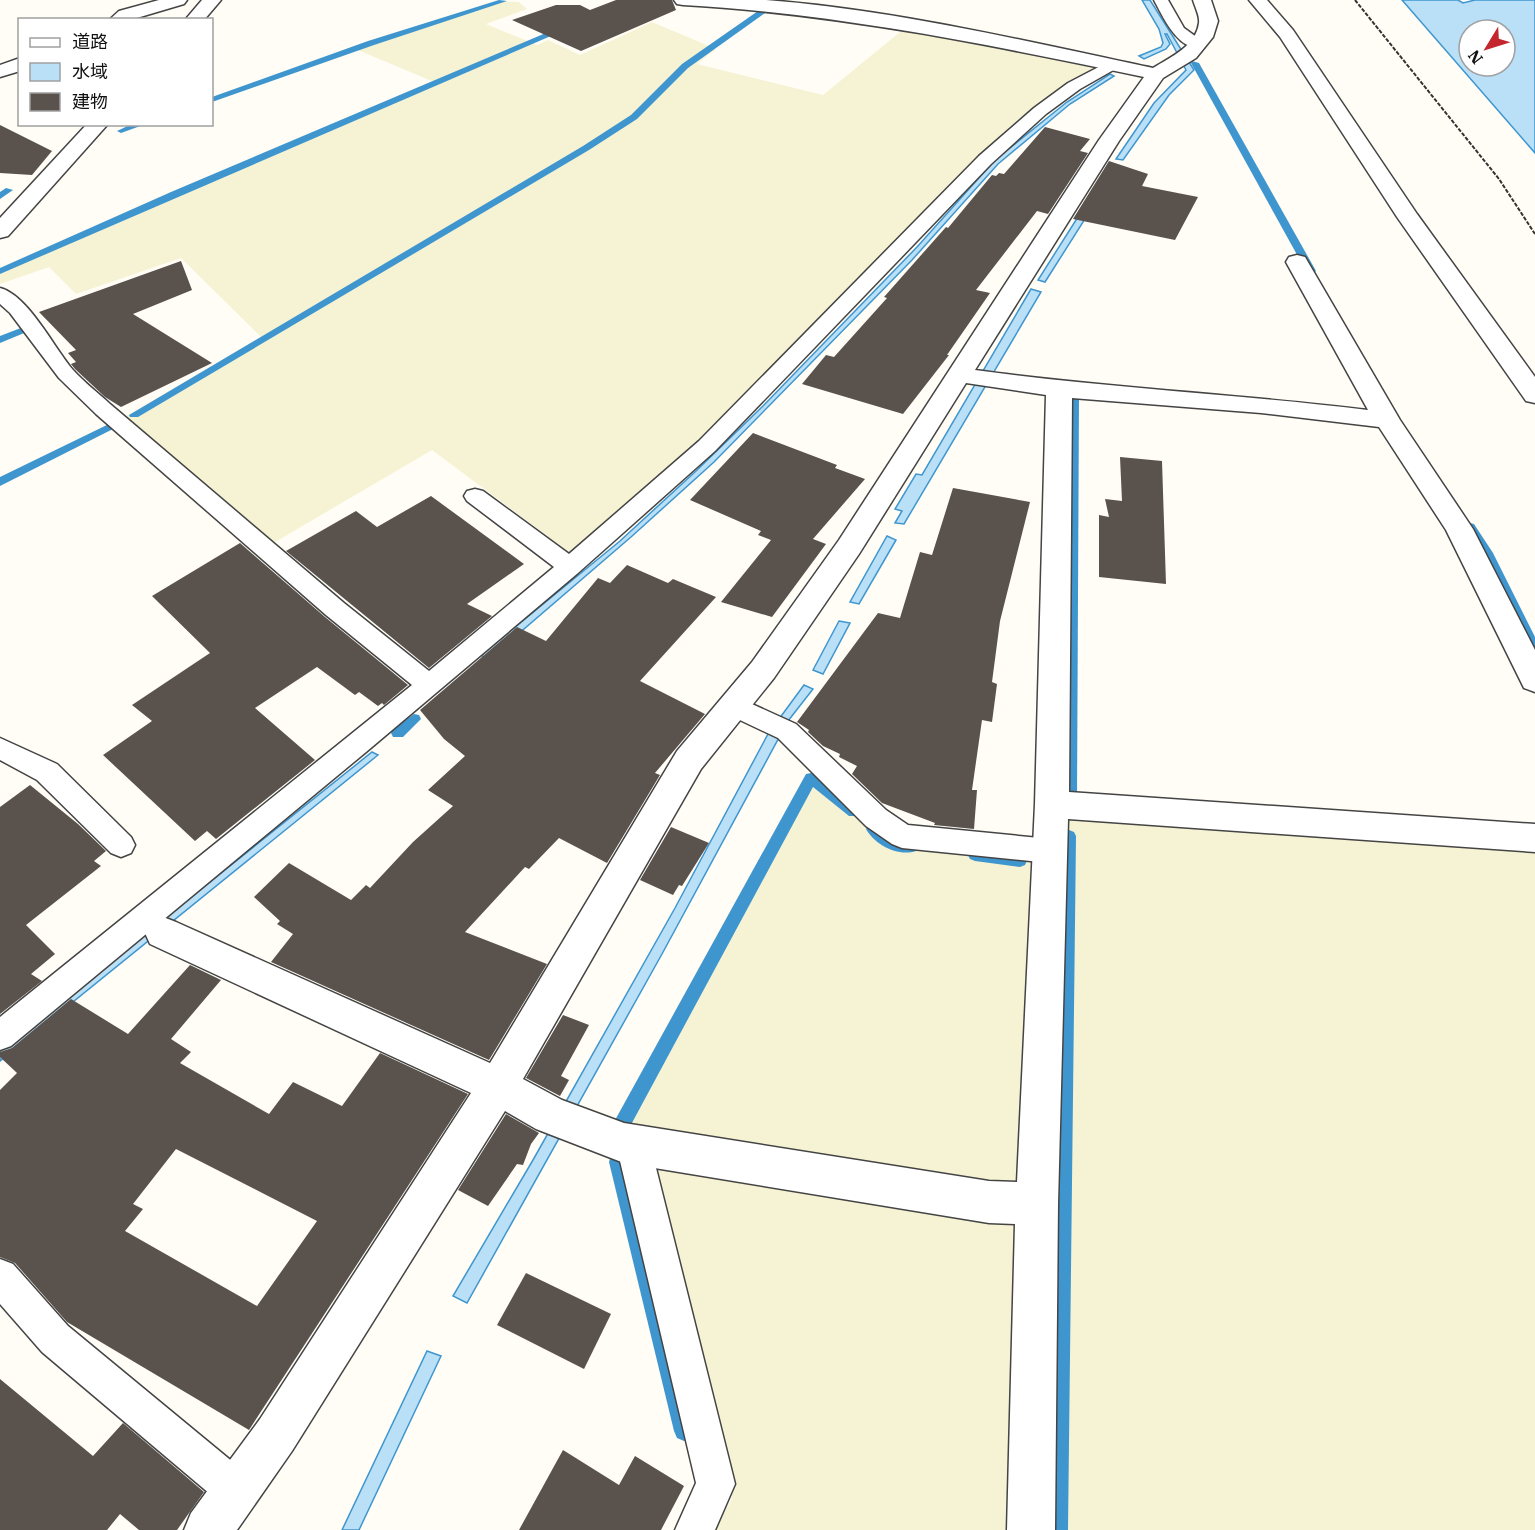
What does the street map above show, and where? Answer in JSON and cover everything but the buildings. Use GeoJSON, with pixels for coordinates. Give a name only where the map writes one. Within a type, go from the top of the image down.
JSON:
{"type":"FeatureCollection","features":[{"type":"Feature","properties":{"kind":"street"},"geometry":{"type":"LineString","coordinates":[[121,18],[178,0]]}},
{"type":"Feature","properties":{"kind":"street"},"geometry":{"type":"LineString","coordinates":[[196,18],[212,0]]}},
{"type":"Feature","properties":{"kind":"street"},"geometry":{"type":"LineString","coordinates":[[683,0],[840,12],[1112,65],[1180,58]]}},
{"type":"Feature","properties":{"kind":"street"},"geometry":{"type":"LineString","coordinates":[[208,1530],[276,1435],[498,1086],[689,760],[763,670],[849,547],[976,377],[1109,140],[1180,58],[1204,37],[1209,21],[1202,0]]}},
{"type":"Feature","properties":{"kind":"street"},"geometry":{"type":"LineString","coordinates":[[1258,0],[1287,34],[1408,217],[1535,395]]}},
{"type":"Feature","properties":{"kind":"street"},"geometry":{"type":"LineString","coordinates":[[0,71],[18,65]]}},
{"type":"Feature","properties":{"kind":"street"},"geometry":{"type":"LineString","coordinates":[[0,231],[96,126]]}},
{"type":"Feature","properties":{"kind":"street"},"geometry":{"type":"LineString","coordinates":[[1297,262],[1387,420],[1459,529],[1535,680]]}},
{"type":"Feature","properties":{"kind":"street"},"geometry":{"type":"LineString","coordinates":[[976,377],[1059,389],[1261,405],[1387,420]]}},
{"type":"Feature","properties":{"kind":"street"},"geometry":{"type":"LineString","coordinates":[[1031,1530],[1037,1204],[1052,804],[1059,389]]}},
{"type":"Feature","properties":{"kind":"street"},"geometry":{"type":"LineString","coordinates":[[1052,804],[1535,838]]}},
{"type":"Feature","properties":{"kind":"street"},"geometry":{"type":"LineString","coordinates":[[163,933],[498,1086],[565,1120],[633,1144],[989,1202],[1037,1204]]}},
{"type":"Feature","properties":{"kind":"lane"},"geometry":{"type":"LineString","coordinates":[[1161,0],[1178,31],[1180,58]]}},
{"type":"Feature","properties":{"kind":"lane"},"geometry":{"type":"LineString","coordinates":[[0,1036],[570,567],[707,446],[985,160],[1040,111],[1074,86],[1112,65]]}},
{"type":"Feature","properties":{"kind":"lane"},"geometry":{"type":"LineString","coordinates":[[0,294],[17,309],[66,374],[103,409],[335,609],[429,685]]}},
{"type":"Feature","properties":{"kind":"lane"},"geometry":{"type":"LineString","coordinates":[[475,496],[570,567]]}},
{"type":"Feature","properties":{"kind":"lane"},"geometry":{"type":"LineString","coordinates":[[732,705],[778,726],[876,818],[902,836],[1050,851]]}},
{"type":"Feature","properties":{"kind":"lane"},"geometry":{"type":"LineString","coordinates":[[0,748],[47,772],[121,845]]}},
{"type":"Feature","properties":{"kind":"lane"},"geometry":{"type":"LineString","coordinates":[[633,1144],[716,1484],[695,1530]]}},
{"type":"Feature","properties":{"kind":"lane"},"geometry":{"type":"LineString","coordinates":[[0,1277],[55,1339],[237,1491]]}},
{"type":"Feature","properties":{"kind":"path"},"geometry":{"type":"LineString","coordinates":[[1355,0],[1499,179],[1535,234]]}},
{"type":"Feature","properties":{"kind":"shaded area"},"geometry":{"type":"Polygon","coordinates":[[[498,1],[519,2],[527,9],[486,24],[537,45],[548,40],[580,55],[652,22],[716,49],[697,64],[823,95],[905,28],[1099,69],[1080,79],[697,447],[574,556],[432,450],[270,545],[121,419],[262,338],[181,258],[76,294],[49,267],[0,284],[0,269],[434,82],[353,48],[498,1]]]}},
{"type":"Feature","properties":{"kind":"shaded area"},"geometry":{"type":"Polygon","coordinates":[[[816,768],[876,824],[1026,855],[1039,864],[1030,1173],[1014,1192],[613,1131],[808,775],[816,768]]]}},
{"type":"Feature","properties":{"kind":"shaded area"},"geometry":{"type":"Polygon","coordinates":[[[1057,810],[1535,842],[1535,1530],[1041,1530],[1057,810]]]}},
{"type":"Feature","properties":{"kind":"shaded area"},"geometry":{"type":"Polygon","coordinates":[[[653,1161],[1019,1219],[1018,1530],[713,1530],[731,1501],[733,1490],[653,1161]]]}},
{"type":"Feature","properties":{"kind":"water"},"geometry":{"type":"Polygon","coordinates":[[[1142,0],[1150,0],[1194,70],[1169,95],[1123,160],[1116,159],[1154,103],[1186,70],[1167,34],[1165,34],[1170,44],[1166,49],[1144,59],[1139,56],[1161,47],[1163,43],[1159,29],[1142,0]]]}},
{"type":"Feature","properties":{"kind":"water"},"geometry":{"type":"Polygon","coordinates":[[[1402,0],[1458,0],[1463,3],[1475,0],[1535,0],[1535,153],[1470,78],[1517,78],[1517,18],[1457,18],[1457,63],[1402,0]]]}},
{"type":"Feature","properties":{"kind":"water"},"geometry":{"type":"Polygon","coordinates":[[[1110,74],[1114,76],[1070,104],[998,164],[912,260],[714,462],[488,660],[481,655],[620,541],[696,471],[763,406],[917,247],[995,160],[1067,102],[1110,74]]]}},
{"type":"Feature","properties":{"kind":"water"},"geometry":{"type":"Polygon","coordinates":[[[1090,198],[1097,200],[1045,282],[1038,280],[1090,198]]]}},
{"type":"Feature","properties":{"kind":"water"},"geometry":{"type":"Polygon","coordinates":[[[1031,289],[1041,292],[904,524],[895,523],[902,511],[895,509],[916,474],[922,475],[1031,289]]]}},
{"type":"Feature","properties":{"kind":"water"},"geometry":{"type":"Polygon","coordinates":[[[887,536],[896,540],[859,604],[850,602],[887,536]]]}},
{"type":"Feature","properties":{"kind":"water"},"geometry":{"type":"Polygon","coordinates":[[[839,621],[850,623],[823,674],[813,670],[839,621]]]}},
{"type":"Feature","properties":{"kind":"water"},"geometry":{"type":"Polygon","coordinates":[[[804,685],[813,689],[788,721],[662,954],[467,1303],[453,1296],[533,1160],[675,908],[768,734],[804,685]]]}},
{"type":"Feature","properties":{"kind":"water"},"geometry":{"type":"Polygon","coordinates":[[[372,752],[378,755],[0,1061],[0,1050],[372,752]]]}},
{"type":"Feature","properties":{"kind":"water"},"geometry":{"type":"Polygon","coordinates":[[[427,1351],[441,1356],[359,1530],[342,1530],[427,1351]]]}},
{"type":"Feature","properties":{"kind":"waterway"},"geometry":{"type":"LineString","coordinates":[[213,100],[371,43],[503,1]]}},
{"type":"Feature","properties":{"kind":"waterway"},"geometry":{"type":"LineString","coordinates":[[134,415],[586,148],[634,117],[685,66],[761,13]]}},
{"type":"Feature","properties":{"kind":"waterway"},"geometry":{"type":"LineString","coordinates":[[0,271],[174,194],[563,29]]}},
{"type":"Feature","properties":{"kind":"waterway"},"geometry":{"type":"LineString","coordinates":[[1195,63],[1311,271]]}},
{"type":"Feature","properties":{"kind":"waterway"},"geometry":{"type":"LineString","coordinates":[[121,131],[136,126]]}},
{"type":"Feature","properties":{"kind":"waterway"},"geometry":{"type":"LineString","coordinates":[[0,196],[9,190]]}},
{"type":"Feature","properties":{"kind":"waterway"},"geometry":{"type":"LineString","coordinates":[[0,340],[26,329]]}},
{"type":"Feature","properties":{"kind":"waterway"},"geometry":{"type":"LineString","coordinates":[[1070,796],[1074,397]]}},
{"type":"Feature","properties":{"kind":"waterway"},"geometry":{"type":"LineString","coordinates":[[0,482],[111,426]]}},
{"type":"Feature","properties":{"kind":"waterway"},"geometry":{"type":"LineString","coordinates":[[1470,527],[1487,553],[1535,649]]}},
{"type":"Feature","properties":{"kind":"waterway"},"geometry":{"type":"LineString","coordinates":[[398,733],[414,719]]}},
{"type":"Feature","properties":{"kind":"waterway"},"geometry":{"type":"LineString","coordinates":[[620,1128],[811,778],[854,812]]}},
{"type":"Feature","properties":{"kind":"waterway"},"geometry":{"type":"LineString","coordinates":[[873,829],[893,845],[911,847]]}},
{"type":"Feature","properties":{"kind":"waterway"},"geometry":{"type":"LineString","coordinates":[[1058,1530],[1069,836]]}},
{"type":"Feature","properties":{"kind":"waterway"},"geometry":{"type":"LineString","coordinates":[[975,855],[1020,861]]}},
{"type":"Feature","properties":{"kind":"waterway"},"geometry":{"type":"LineString","coordinates":[[617,1162],[684,1431]]}}]}
